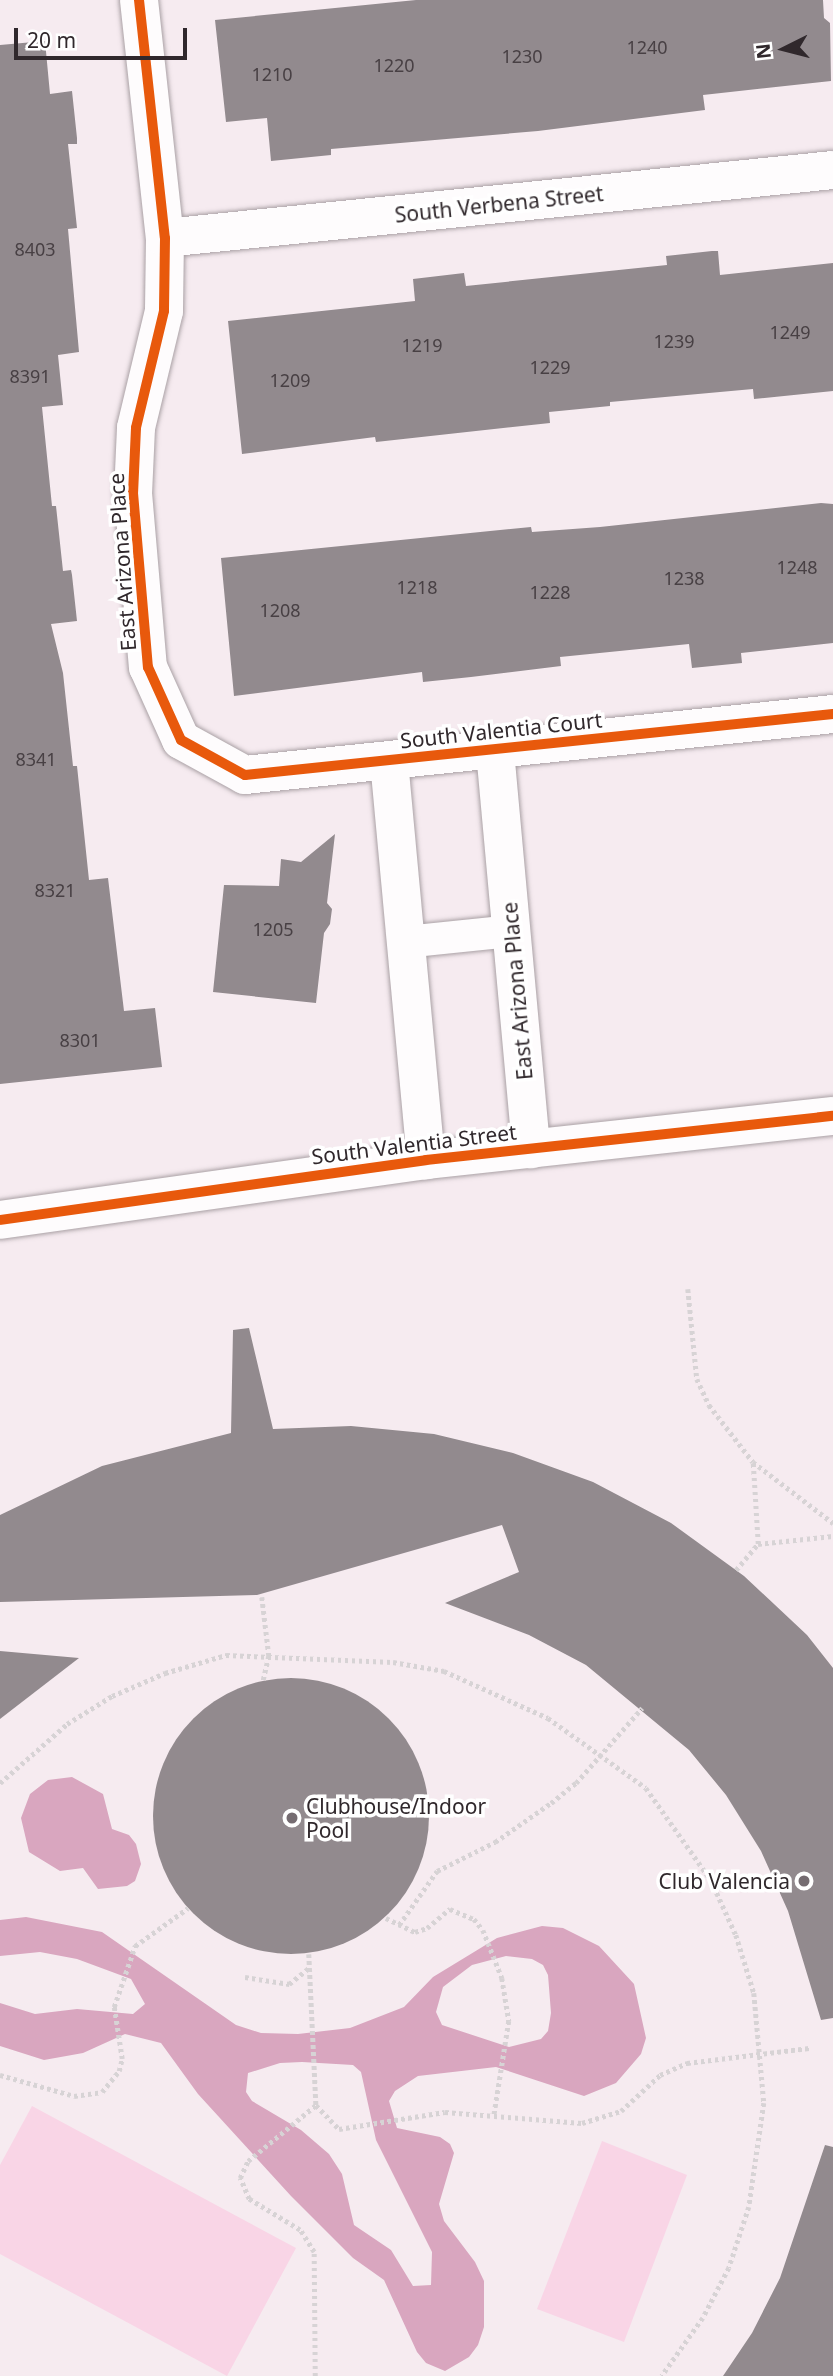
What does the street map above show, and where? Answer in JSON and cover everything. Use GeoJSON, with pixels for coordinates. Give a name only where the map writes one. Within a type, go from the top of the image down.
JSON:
{"type":"FeatureCollection","features":[{"type":"Feature","properties":{"kind":"street","name":"East Arizona Place"},"geometry":{"type":"LineString","coordinates":[[139,0],[165,238],[164,312],[136,428],[133,493],[148,667],[181,740]]}},
{"type":"Feature","properties":{"kind":"street","name":"South Verbena Street"},"geometry":{"type":"LineString","coordinates":[[165,238],[833,170]]}},
{"type":"Feature","properties":{"kind":"street","name":"South Valentia Court"},"geometry":{"type":"LineString","coordinates":[[181,740],[245,775],[833,714]]}},
{"type":"Feature","properties":{"kind":"street","name":"East Arizona Place"},"geometry":{"type":"LineString","coordinates":[[495,751],[531,1149]]}},
{"type":"Feature","properties":{"kind":"street"},"geometry":{"type":"LineString","coordinates":[[389,761],[426,1160]]}},
{"type":"Feature","properties":{"kind":"street","name":"South Valentia Street"},"geometry":{"type":"LineString","coordinates":[[0,1220],[426,1160],[833,1116]]}},
{"type":"Feature","properties":{"kind":"lane"},"geometry":{"type":"LineString","coordinates":[[405,942],[511,931]]}},
{"type":"Feature","properties":{"kind":"path"},"geometry":{"type":"LineString","coordinates":[[688,1289],[697,1379],[726,1432],[753,1462],[833,1523]]}},
{"type":"Feature","properties":{"kind":"path"},"geometry":{"type":"LineString","coordinates":[[753,1462],[758,1544]]}},
{"type":"Feature","properties":{"kind":"path"},"geometry":{"type":"LineString","coordinates":[[736,1570],[758,1544],[833,1536]]}},
{"type":"Feature","properties":{"kind":"path"},"geometry":{"type":"LineString","coordinates":[[262,1597],[269,1656],[263,1682]]}},
{"type":"Feature","properties":{"kind":"path"},"geometry":{"type":"LineString","coordinates":[[0,1783],[67,1724],[112,1696],[165,1673],[226,1655],[393,1662],[444,1671],[548,1717],[646,1788],[711,1880],[736,1935],[754,1993],[762,2054],[764,2103],[749,2207],[729,2268],[703,2318],[664,2375]]}},
{"type":"Feature","properties":{"kind":"path"},"geometry":{"type":"LineString","coordinates":[[399,1925],[436,1871],[524,1823],[576,1783],[642,1708]]}},
{"type":"Feature","properties":{"kind":"path"},"geometry":{"type":"LineString","coordinates":[[0,2075],[74,2096],[89,2096],[112,2082],[120,2071],[122,2049],[114,2007],[135,1946],[188,1908]]}},
{"type":"Feature","properties":{"kind":"path"},"geometry":{"type":"LineString","coordinates":[[386,1917],[415,1932],[427,1928],[450,1909],[474,1919],[483,1930],[502,1978],[510,2038],[498,2083],[494,2116]]}},
{"type":"Feature","properties":{"kind":"path"},"geometry":{"type":"LineString","coordinates":[[309,1954],[316,2105],[339,2129],[444,2112],[559,2124],[601,2119],[621,2111],[674,2068],[809,2048]]}},
{"type":"Feature","properties":{"kind":"path"},"geometry":{"type":"LineString","coordinates":[[244,1977],[289,1984],[311,1966]]}},
{"type":"Feature","properties":{"kind":"path"},"geometry":{"type":"LineString","coordinates":[[316,2105],[248,2161],[240,2178],[243,2193],[300,2230],[314,2252],[316,2376]]}},
{"type":"Feature","properties":{"kind":"shaded area"},"geometry":{"type":"Polygon","coordinates":[[[72,1777],[103,1794],[112,1829],[129,1835],[136,1844],[141,1864],[135,1881],[127,1886],[98,1889],[83,1868],[60,1871],[29,1852],[21,1818],[30,1794],[48,1780],[72,1777]]]}},
{"type":"Feature","properties":{"kind":"shaded area"},"geometry":{"type":"Polygon","coordinates":[[[26,1917],[102,1932],[236,2025],[261,2033],[298,2034],[350,2028],[404,2007],[433,1977],[497,1938],[542,1926],[563,1928],[599,1946],[634,1984],[646,2038],[641,2054],[616,2083],[584,2096],[496,2067],[418,2076],[395,2091],[389,2101],[397,2128],[440,2137],[450,2144],[454,2153],[439,2204],[444,2221],[475,2262],[484,2281],[484,2327],[478,2345],[469,2357],[445,2371],[426,2363],[417,2352],[384,2280],[353,2258],[291,2196],[198,2094],[161,2043],[125,2034],[83,2053],[44,2060],[0,2046],[0,2003],[35,2014],[77,2009],[133,2014],[145,2004],[131,1979],[77,1959],[40,1952],[0,1956],[0,1920],[26,1917]],[[506,1956],[472,1965],[443,1987],[436,2012],[442,2025],[509,2047],[541,2039],[548,2031],[551,2013],[548,1975],[543,1965],[532,1959],[506,1956]],[[280,2063],[248,2073],[246,2092],[252,2101],[301,2130],[329,2154],[342,2174],[354,2225],[391,2250],[413,2286],[431,2285],[432,2252],[376,2140],[361,2072],[353,2065],[280,2063]]]}},
{"type":"Feature","properties":{"kind":"shaded area"},"geometry":{"type":"Polygon","coordinates":[[[32,2106],[296,2248],[227,2376],[0,2254],[0,2165],[32,2106]]]}},
{"type":"Feature","properties":{"kind":"shaded area"},"geometry":{"type":"Polygon","coordinates":[[[602,2141],[687,2175],[624,2342],[537,2309],[602,2141]]]}},
{"type":"Feature","properties":{"kind":"building"},"geometry":{"type":"Polygon","coordinates":[[[416,0],[823,0],[824,18],[830,23],[831,81],[703,95],[705,110],[538,131],[331,149],[331,155],[271,161],[267,118],[226,122],[215,20],[416,0]]]}},
{"type":"Feature","properties":{"kind":"building"},"geometry":{"type":"Polygon","coordinates":[[[45,41],[50,94],[72,91],[77,138],[77,144],[68,144],[77,228],[68,229],[79,352],[58,355],[63,405],[42,407],[52,506],[56,506],[63,571],[71,570],[77,621],[51,624],[63,673],[73,766],[77,766],[89,880],[108,878],[124,1011],[155,1008],[162,1067],[0,1084],[0,45],[45,41]]]}},
{"type":"Feature","properties":{"kind":"building"},"geometry":{"type":"Polygon","coordinates":[[[718,251],[720,275],[833,263],[833,391],[754,399],[753,389],[610,402],[610,406],[549,412],[550,423],[376,442],[375,437],[242,454],[228,321],[415,301],[413,279],[464,273],[466,286],[667,265],[666,256],[718,251]]]}},
{"type":"Feature","properties":{"kind":"building"},"geometry":{"type":"Polygon","coordinates":[[[821,503],[833,504],[833,643],[741,653],[742,663],[692,668],[689,644],[560,657],[561,666],[471,677],[423,682],[422,672],[234,696],[221,558],[531,527],[532,532],[600,527],[821,503]]]}},
{"type":"Feature","properties":{"kind":"building"},"geometry":{"type":"Polygon","coordinates":[[[335,834],[327,903],[332,909],[330,924],[324,933],[316,1003],[213,992],[224,885],[279,886],[281,859],[301,862],[335,834]]]}},
{"type":"Feature","properties":{"kind":"building","name":"Club Valencia"},"geometry":{"type":"Polygon","coordinates":[[[249,1328],[273,1429],[351,1426],[434,1434],[513,1453],[593,1482],[671,1523],[744,1576],[807,1635],[833,1668],[833,2018],[821,2020],[788,1911],[761,1851],[726,1795],[689,1750],[586,1665],[529,1635],[445,1603],[519,1572],[502,1525],[257,1595],[0,1602],[0,1515],[102,1466],[231,1433],[233,1330],[249,1328]]]}},
{"type":"Feature","properties":{"kind":"building"},"geometry":{"type":"Polygon","coordinates":[[[0,1651],[79,1658],[0,1719],[0,1651]]]}},
{"type":"Feature","properties":{"kind":"building","name":"Clubhouse/Indoor Pool"},"geometry":{"type":"Polygon","coordinates":[[[291,1678],[318,1681],[344,1689],[367,1702],[388,1719],[405,1740],[418,1763],[426,1789],[429,1816],[426,1843],[418,1869],[405,1892],[388,1913],[367,1930],[344,1943],[318,1951],[291,1954],[264,1951],[238,1943],[215,1930],[194,1913],[177,1892],[164,1869],[156,1843],[153,1816],[156,1789],[164,1763],[177,1740],[194,1719],[215,1702],[238,1689],[264,1681],[291,1678]]]}},
{"type":"Feature","properties":{"kind":"building"},"geometry":{"type":"Polygon","coordinates":[[[825,2145],[833,2147],[833,2376],[723,2376],[752,2333],[780,2278],[825,2145]]]}},
{"type":"Feature","properties":{"kind":"cycle path"},"geometry":{"type":"LineString","coordinates":[[139,0],[165,238],[164,311],[136,428],[133,493],[148,667],[181,740],[245,775],[833,714]]}},
{"type":"Feature","properties":{"kind":"cycle path"},"geometry":{"type":"LineString","coordinates":[[0,1220],[426,1160],[833,1116]]}},
{"type":"Feature","properties":{"kind":"place","name":"Clubhouse/Indoor Pool"},"geometry":{"type":"Point","coordinates":[292,1818]}},
{"type":"Feature","properties":{"kind":"place","name":"Club Valencia"},"geometry":{"type":"Point","coordinates":[804,1881]}}]}
